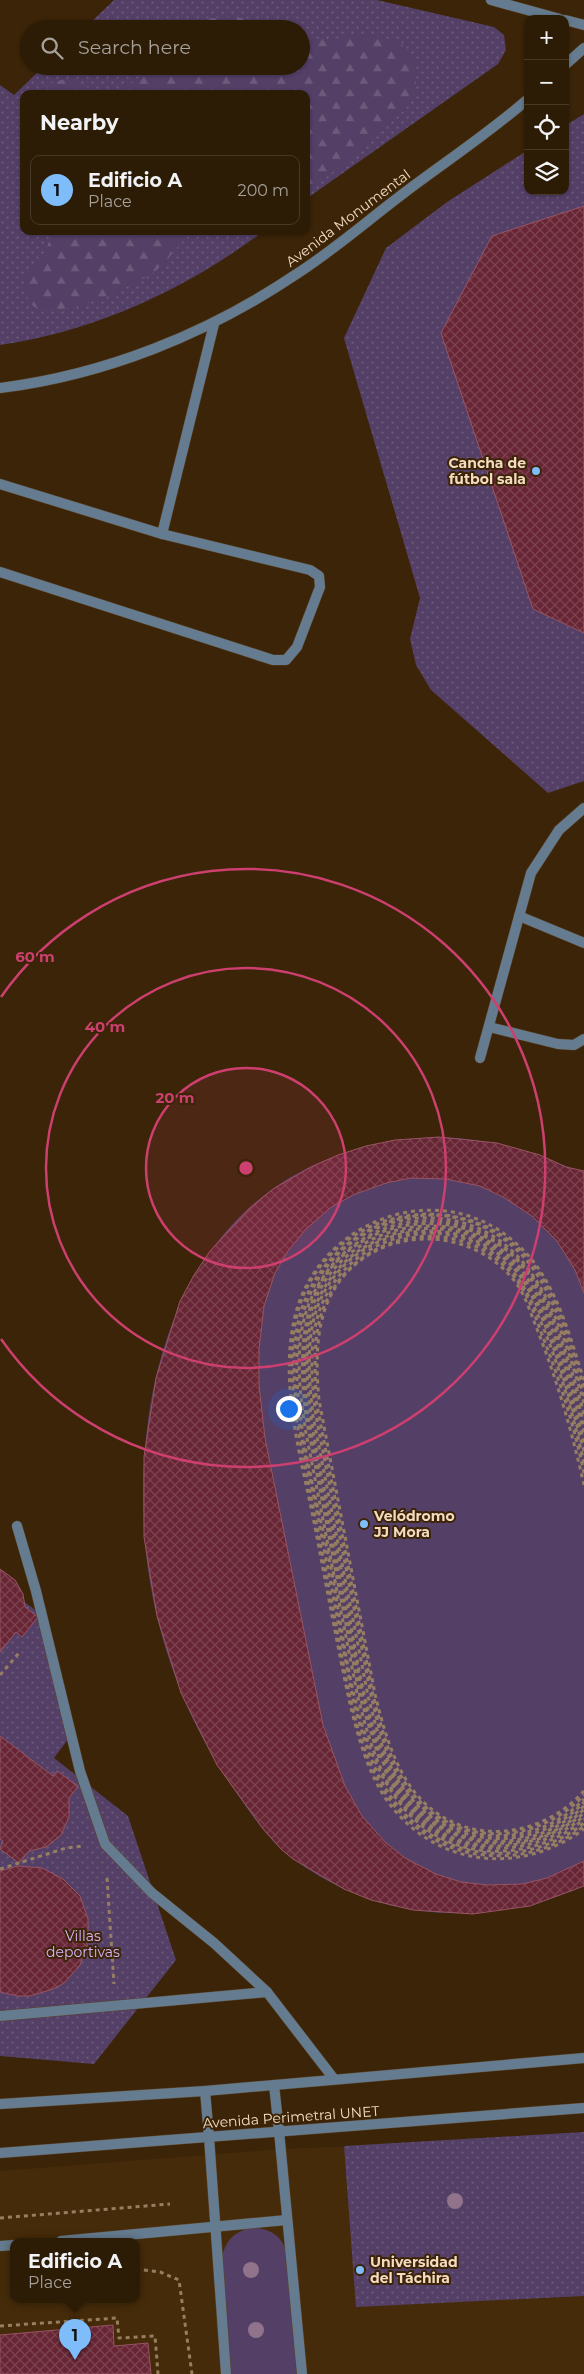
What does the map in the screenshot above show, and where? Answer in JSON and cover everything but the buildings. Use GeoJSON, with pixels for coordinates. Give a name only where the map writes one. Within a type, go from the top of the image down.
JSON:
{"type":"FeatureCollection","features":[{"type":"Feature","properties":{"kind":"street"},"geometry":{"type":"LineString","coordinates":[[492,0],[546,15]]}},
{"type":"Feature","properties":{"kind":"street"},"geometry":{"type":"LineString","coordinates":[[569,21],[584,25]]}},
{"type":"Feature","properties":{"kind":"street"},"geometry":{"type":"LineString","coordinates":[[569,61],[584,48]]}},
{"type":"Feature","properties":{"kind":"street","name":"Avenida Monumental"},"geometry":{"type":"LineString","coordinates":[[0,388],[36,383],[98,367],[148,351],[214,324],[296,275],[524,102]]}},
{"type":"Feature","properties":{"kind":"street"},"geometry":{"type":"LineString","coordinates":[[162,534],[214,324]]}},
{"type":"Feature","properties":{"kind":"street"},"geometry":{"type":"LineString","coordinates":[[0,484],[162,534],[310,570],[319,576],[320,587],[297,647],[286,660],[273,660],[0,572]]}},
{"type":"Feature","properties":{"kind":"street"},"geometry":{"type":"LineString","coordinates":[[480,1058],[531,873],[559,830],[584,808]]}},
{"type":"Feature","properties":{"kind":"street"},"geometry":{"type":"LineString","coordinates":[[519,916],[584,943]]}},
{"type":"Feature","properties":{"kind":"street"},"geometry":{"type":"LineString","coordinates":[[489,1027],[558,1044],[574,1045],[584,1039]]}},
{"type":"Feature","properties":{"kind":"street"},"geometry":{"type":"LineString","coordinates":[[17,1526],[36,1590],[80,1771],[105,1844],[152,1893],[214,1943],[267,1992],[334,2079]]}},
{"type":"Feature","properties":{"kind":"street"},"geometry":{"type":"LineString","coordinates":[[0,2016],[267,1992]]}},
{"type":"Feature","properties":{"kind":"street"},"geometry":{"type":"LineString","coordinates":[[0,2104],[205,2091],[584,2058]]}},
{"type":"Feature","properties":{"kind":"street"},"geometry":{"type":"LineString","coordinates":[[274,2084],[302,2374]]}},
{"type":"Feature","properties":{"kind":"street"},"geometry":{"type":"LineString","coordinates":[[205,2091],[226,2374]]}},
{"type":"Feature","properties":{"kind":"street","name":"Avenida Perimetral UNET"},"geometry":{"type":"LineString","coordinates":[[0,2153],[584,2108]]}},
{"type":"Feature","properties":{"kind":"street"},"geometry":{"type":"LineString","coordinates":[[94,2238],[287,2220]]}},
{"type":"Feature","properties":{"kind":"path"},"geometry":{"type":"LineString","coordinates":[[584,1380],[553,1292],[534,1262],[520,1246],[498,1229],[478,1220],[451,1212],[422,1210],[395,1214],[368,1224],[343,1239],[328,1254],[311,1276],[298,1302],[293,1323],[290,1386],[296,1436],[348,1700],[359,1739],[381,1790],[402,1819],[412,1828],[436,1844],[469,1856],[498,1859],[533,1855],[566,1842],[584,1818]]}},
{"type":"Feature","properties":{"kind":"path"},"geometry":{"type":"LineString","coordinates":[[584,1387],[548,1287],[532,1264],[502,1235],[464,1218],[437,1213],[416,1214],[381,1221],[356,1234],[335,1250],[317,1272],[303,1296],[297,1316],[293,1370],[294,1402],[299,1435],[351,1699],[369,1757],[383,1789],[399,1812],[419,1830],[450,1847],[470,1854],[504,1856],[539,1851],[571,1836],[584,1818]]}},
{"type":"Feature","properties":{"kind":"path"},"geometry":{"type":"LineString","coordinates":[[584,1396],[548,1294],[535,1270],[516,1250],[489,1230],[463,1220],[437,1216],[416,1216],[396,1219],[364,1232],[341,1248],[327,1262],[311,1285],[303,1304],[297,1330],[295,1354],[295,1386],[301,1434],[353,1699],[364,1738],[385,1788],[406,1815],[427,1832],[451,1845],[477,1852],[504,1854],[532,1850],[563,1837],[584,1818]]}},
{"type":"Feature","properties":{"kind":"path"},"geometry":{"type":"LineString","coordinates":[[584,1403],[540,1283],[515,1252],[493,1236],[476,1227],[457,1221],[429,1218],[409,1219],[377,1228],[354,1241],[334,1258],[317,1280],[306,1304],[299,1337],[297,1370],[304,1434],[356,1699],[373,1756],[387,1786],[408,1814],[422,1826],[452,1842],[477,1850],[511,1851],[538,1846],[562,1835],[584,1818]]}},
{"type":"Feature","properties":{"kind":"path"},"geometry":{"type":"LineString","coordinates":[[584,1414],[563,1348],[543,1296],[531,1274],[504,1245],[475,1229],[449,1222],[423,1220],[397,1224],[372,1233],[355,1243],[335,1260],[310,1299],[303,1324],[300,1354],[304,1426],[358,1698],[369,1736],[389,1785],[405,1807],[430,1828],[446,1838],[484,1848],[511,1848],[543,1841],[561,1833],[584,1818]]}},
{"type":"Feature","properties":{"kind":"path"},"geometry":{"type":"LineString","coordinates":[[584,1424],[561,1349],[536,1286],[516,1260],[485,1237],[456,1226],[436,1223],[410,1224],[391,1228],[367,1238],[346,1253],[318,1288],[309,1312],[305,1331],[302,1370],[306,1417],[360,1697],[386,1773],[402,1800],[420,1818],[442,1833],[472,1843],[498,1846],[536,1841],[584,1818]]}},
{"type":"Feature","properties":{"kind":"path"},"geometry":{"type":"LineString","coordinates":[[584,1432],[559,1350],[536,1293],[514,1262],[484,1239],[455,1228],[436,1225],[398,1229],[380,1235],[353,1251],[339,1264],[320,1289],[311,1312],[307,1332],[305,1370],[308,1417],[363,1697],[374,1735],[391,1777],[404,1798],[432,1824],[454,1836],[479,1842],[498,1844],[529,1840],[584,1818]]}},
{"type":"Feature","properties":{"kind":"path"},"geometry":{"type":"LineString","coordinates":[[584,1442],[556,1350],[534,1294],[513,1264],[489,1245],[472,1236],[442,1228],[423,1228],[393,1233],[359,1249],[336,1270],[322,1291],[312,1320],[308,1355],[308,1386],[312,1424],[370,1715],[396,1782],[414,1806],[428,1818],[456,1834],[479,1840],[504,1842],[534,1836],[557,1826],[584,1818]]}},
{"type":"Feature","properties":{"kind":"path"},"geometry":{"type":"LineString","coordinates":[[584,1451],[554,1352],[532,1295],[511,1265],[492,1250],[476,1241],[447,1232],[429,1230],[405,1232],[382,1240],[361,1251],[346,1263],[331,1281],[317,1308],[311,1338],[310,1386],[313,1416],[368,1696],[378,1733],[395,1775],[416,1805],[430,1816],[462,1833],[486,1838],[516,1838],[539,1832],[561,1821],[584,1798]]}},
{"type":"Feature","properties":{"kind":"path"},"geometry":{"type":"LineString","coordinates":[[584,1463],[552,1352],[532,1301],[521,1280],[496,1255],[480,1246],[453,1236],[435,1233],[412,1234],[389,1240],[367,1250],[353,1260],[336,1278],[322,1304],[315,1326],[312,1378],[316,1416],[373,1704],[397,1774],[414,1798],[436,1818],[463,1831],[492,1836],[516,1836],[539,1830],[560,1819],[584,1798]]}},
{"type":"Feature","properties":{"kind":"path"},"geometry":{"type":"LineString","coordinates":[[584,1473],[566,1406],[529,1302],[515,1277],[494,1257],[474,1245],[453,1238],[429,1235],[406,1237],[384,1244],[368,1252],[354,1262],[338,1280],[327,1299],[318,1327],[315,1355],[317,1408],[373,1695],[383,1731],[397,1767],[408,1788],[433,1812],[464,1828],[486,1833],[509,1834],[538,1827],[564,1814],[584,1798]]}},
{"type":"Feature","properties":{"kind":"path"},"geometry":{"type":"LineString","coordinates":[[584,1485],[564,1406],[546,1354],[522,1293],[502,1266],[483,1253],[458,1242],[435,1238],[418,1238],[396,1243],[375,1251],[360,1261],[344,1276],[329,1300],[320,1327],[318,1370],[320,1408],[378,1703],[402,1772],[418,1795],[439,1814],[459,1824],[487,1831],[515,1831],[537,1825],[562,1812],[584,1791]]}},
{"type":"Feature","properties":{"kind":"path"},"geometry":{"type":"LineString","coordinates":[[0,1675],[19,1654]]}},
{"type":"Feature","properties":{"kind":"path"},"geometry":{"type":"LineString","coordinates":[[0,1869],[66,1848],[105,1844],[116,2006]]}},
{"type":"Feature","properties":{"kind":"path"},"geometry":{"type":"LineString","coordinates":[[0,2218],[170,2204]]}},
{"type":"Feature","properties":{"kind":"path"},"geometry":{"type":"LineString","coordinates":[[140,2270],[160,2272],[179,2280],[192,2374]]}},
{"type":"Feature","properties":{"kind":"path"},"geometry":{"type":"LineString","coordinates":[[0,2326],[117,2318],[119,2338],[155,2336],[158,2374]]}},
{"type":"Feature","properties":{"kind":"shaded area","name":"Universidad del Táchira"},"geometry":{"type":"Polygon","coordinates":[[[584,2136],[584,2374],[0,2374],[0,2171],[282,2149],[584,2136]]]}},
{"type":"Feature","properties":{"kind":"green space"},"geometry":{"type":"Polygon","coordinates":[[[114,0],[377,0],[494,27],[504,35],[506,50],[498,64],[310,196],[310,90],[20,90],[20,235],[258,235],[234,252],[172,289],[139,304],[106,318],[71,329],[0,345],[0,85],[14,95],[35,75],[310,75],[310,20],[93,20],[114,0]]]}},
{"type":"Feature","properties":{"kind":"green space"},"geometry":{"type":"Polygon","coordinates":[[[232,17],[249,20],[198,20],[232,17]]]}},
{"type":"Feature","properties":{"kind":"green space"},"geometry":{"type":"Polygon","coordinates":[[[356,34],[382,37],[402,45],[410,51],[416,71],[416,92],[404,111],[369,138],[343,165],[310,187],[310,90],[117,90],[129,85],[142,75],[310,75],[310,39],[336,39],[356,34]]]}},
{"type":"Feature","properties":{"kind":"green space"},"geometry":{"type":"Polygon","coordinates":[[[62,80],[73,81],[93,90],[44,90],[52,83],[62,80]]]}},
{"type":"Feature","properties":{"kind":"green space"},"geometry":{"type":"Polygon","coordinates":[[[584,114],[584,781],[548,793],[431,690],[416,665],[410,639],[420,598],[344,338],[386,248],[447,202],[524,153],[524,195],[569,195],[569,123],[584,114]]]}},
{"type":"Feature","properties":{"kind":"green space"},"geometry":{"type":"Polygon","coordinates":[[[51,235],[190,235],[160,267],[144,278],[114,293],[78,306],[46,310],[36,308],[30,303],[25,280],[27,272],[44,253],[51,235]]]}},
{"type":"Feature","properties":{"kind":"green space","name":"Velódromo JJ Mora"},"geometry":{"type":"Polygon","coordinates":[[[439,1137],[477,1140],[501,1145],[584,1171],[584,1886],[550,1899],[516,1908],[481,1912],[445,1913],[410,1909],[376,1901],[343,1888],[311,1871],[288,1855],[268,1836],[251,1814],[209,1750],[188,1707],[170,1663],[152,1592],[143,1515],[144,1464],[149,1413],[162,1355],[181,1303],[207,1257],[240,1217],[279,1185],[325,1160],[379,1144],[439,1137]]]}},
{"type":"Feature","properties":{"kind":"green space","name":"Villas deportivas"},"geometry":{"type":"Polygon","coordinates":[[[0,1584],[42,1615],[69,1738],[54,1758],[128,1816],[176,1960],[94,2064],[0,2056],[0,1584]]]}},
{"type":"Feature","properties":{"kind":"green space"},"geometry":{"type":"Polygon","coordinates":[[[584,2132],[584,2296],[356,2307],[344,2146],[584,2132]]]}},
{"type":"Feature","properties":{"kind":"green space"},"geometry":{"type":"Polygon","coordinates":[[[252,2227],[266,2230],[276,2235],[286,2249],[297,2374],[229,2374],[221,2261],[230,2239],[239,2232],[252,2227]]]}},
{"type":"Feature","properties":{"kind":"place","name":"Cancha de fútbol sala"},"geometry":{"type":"Point","coordinates":[536,471]}},
{"type":"Feature","properties":{"kind":"place","name":"Velódromo JJ Mora"},"geometry":{"type":"Point","coordinates":[364,1524]}},
{"type":"Feature","properties":{"kind":"place","name":"Universidad del Táchira"},"geometry":{"type":"Point","coordinates":[360,2270]}},
{"type":"Feature","properties":{"kind":"place","name":"Edificio A"},"geometry":{"type":"Point","coordinates":[75,2360]}}]}
